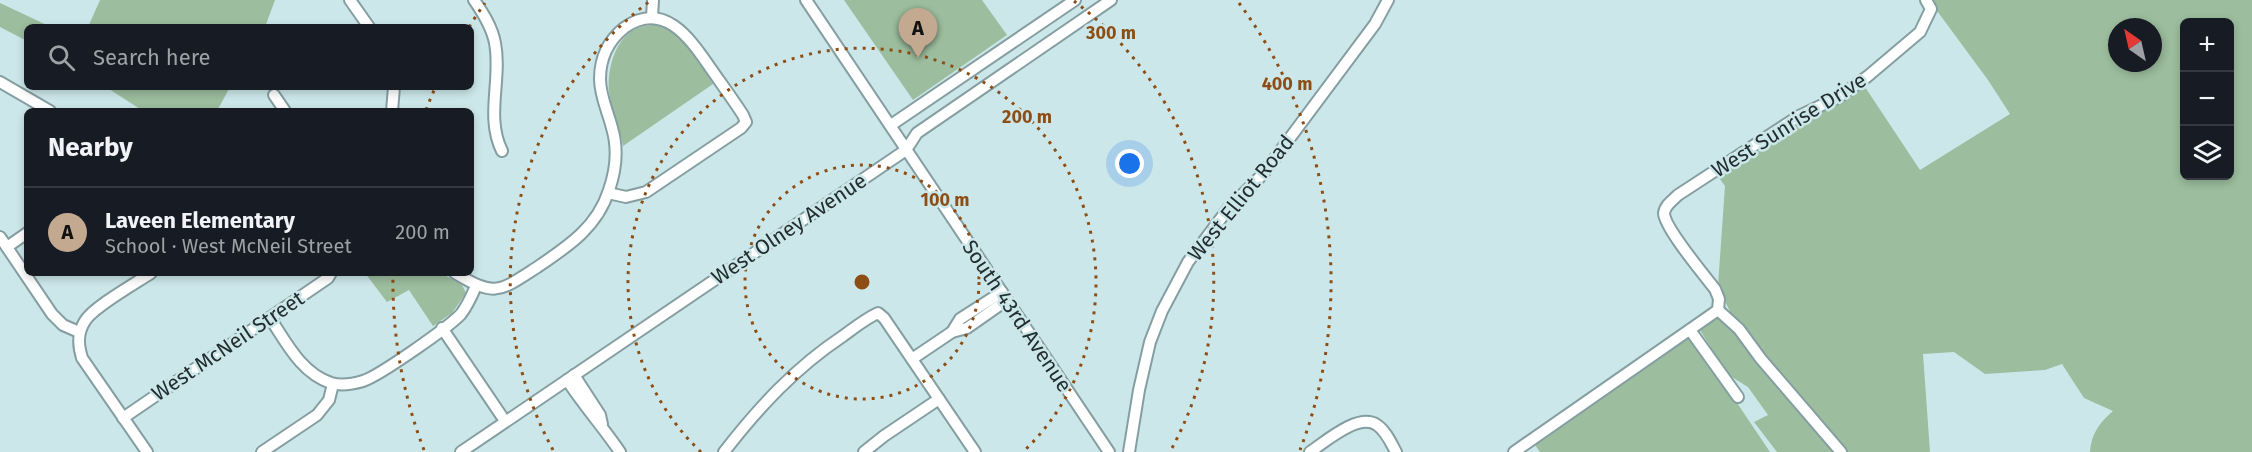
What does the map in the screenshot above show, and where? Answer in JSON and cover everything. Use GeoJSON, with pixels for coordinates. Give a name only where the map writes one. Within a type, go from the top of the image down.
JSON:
{"type":"FeatureCollection","features":[{"type":"Feature","properties":{"kind":"street"},"geometry":{"type":"LineString","coordinates":[[350,0],[367,24]]}},
{"type":"Feature","properties":{"kind":"street"},"geometry":{"type":"LineString","coordinates":[[652,17],[653,0]]}},
{"type":"Feature","properties":{"kind":"street","name":"South 43rd Avenue"},"geometry":{"type":"LineString","coordinates":[[806,0],[1109,452]]}},
{"type":"Feature","properties":{"kind":"street"},"geometry":{"type":"LineString","coordinates":[[891,125],[1075,0]]}},
{"type":"Feature","properties":{"kind":"street","name":"West Olney Avenue"},"geometry":{"type":"LineString","coordinates":[[461,452],[906,150],[917,133],[1111,0]]}},
{"type":"Feature","properties":{"kind":"street","name":"West Elliot Road"},"geometry":{"type":"LineString","coordinates":[[1129,452],[1138,390],[1150,342],[1162,311],[1188,262],[1228,209],[1263,174],[1375,24],[1388,0]]}},
{"type":"Feature","properties":{"kind":"street"},"geometry":{"type":"LineString","coordinates":[[478,1],[495,45],[494,123],[495,138],[502,151]]}},
{"type":"Feature","properties":{"kind":"street","name":"West Sunrise Drive"},"geometry":{"type":"LineString","coordinates":[[1718,310],[1719,298],[1674,235],[1664,217],[1665,210],[1678,195],[1799,116],[1839,98],[1865,78],[1920,32],[1929,4]]}},
{"type":"Feature","properties":{"kind":"street"},"geometry":{"type":"LineString","coordinates":[[460,276],[487,290],[498,290],[577,240],[595,219],[608,193],[615,153],[615,139],[600,82],[604,56],[608,45],[633,22],[652,17],[665,19],[687,33],[746,122],[741,128],[646,192],[626,197],[608,193]]}},
{"type":"Feature","properties":{"kind":"street"},"geometry":{"type":"LineString","coordinates":[[0,82],[45,108]]}},
{"type":"Feature","properties":{"kind":"street"},"geometry":{"type":"LineString","coordinates":[[392,108],[394,90]]}},
{"type":"Feature","properties":{"kind":"street"},"geometry":{"type":"LineString","coordinates":[[274,95],[283,108]]}},
{"type":"Feature","properties":{"kind":"street"},"geometry":{"type":"LineString","coordinates":[[7,247],[24,235]]}},
{"type":"Feature","properties":{"kind":"street"},"geometry":{"type":"LineString","coordinates":[[0,237],[24,272]]}},
{"type":"Feature","properties":{"kind":"street"},"geometry":{"type":"LineString","coordinates":[[26,276],[52,314],[63,324],[79,333]]}},
{"type":"Feature","properties":{"kind":"street"},"geometry":{"type":"LineString","coordinates":[[147,276],[93,312],[84,321],[79,333],[79,349],[82,358],[147,452]]}},
{"type":"Feature","properties":{"kind":"street","name":"West McNeil Street"},"geometry":{"type":"LineString","coordinates":[[123,418],[329,276]]}},
{"type":"Feature","properties":{"kind":"street"},"geometry":{"type":"LineString","coordinates":[[270,318],[306,368],[317,377],[333,384],[351,384],[373,377],[460,315],[476,285]]}},
{"type":"Feature","properties":{"kind":"street"},"geometry":{"type":"LineString","coordinates":[[912,359],[952,332],[967,328],[976,316],[1004,296]]}},
{"type":"Feature","properties":{"kind":"street"},"geometry":{"type":"LineString","coordinates":[[1514,452],[1718,310],[1739,329],[1761,359],[1841,452]]}},
{"type":"Feature","properties":{"kind":"street"},"geometry":{"type":"LineString","coordinates":[[724,452],[755,412],[790,376],[816,354],[878,314],[884,318],[975,452]]}},
{"type":"Feature","properties":{"kind":"street"},"geometry":{"type":"LineString","coordinates":[[442,328],[505,422]]}},
{"type":"Feature","properties":{"kind":"street"},"geometry":{"type":"LineString","coordinates":[[1690,330],[1738,397]]}},
{"type":"Feature","properties":{"kind":"street"},"geometry":{"type":"LineString","coordinates":[[570,378],[587,403],[593,418],[602,424],[620,452]]}},
{"type":"Feature","properties":{"kind":"street"},"geometry":{"type":"LineString","coordinates":[[262,452],[317,414],[329,400],[333,384]]}},
{"type":"Feature","properties":{"kind":"street"},"geometry":{"type":"LineString","coordinates":[[864,452],[939,399]]}},
{"type":"Feature","properties":{"kind":"street"},"geometry":{"type":"LineString","coordinates":[[1311,452],[1343,429],[1367,422],[1377,425],[1388,436],[1396,452]]}},
{"type":"Feature","properties":{"kind":"street"},"geometry":{"type":"LineString","coordinates":[[1529,442],[1536,452]]}},
{"type":"Feature","properties":{"kind":"green space"},"geometry":{"type":"Polygon","coordinates":[[[100,0],[275,0],[266,24],[89,24],[100,0]]]}},
{"type":"Feature","properties":{"kind":"green space"},"geometry":{"type":"Polygon","coordinates":[[[844,0],[982,0],[1007,35],[913,100],[844,0]]]}},
{"type":"Feature","properties":{"kind":"green space"},"geometry":{"type":"Polygon","coordinates":[[[1929,0],[2252,0],[2252,452],[2090,452],[2097,429],[2113,411],[2084,398],[2062,364],[2045,370],[1985,374],[1954,352],[1923,354],[1930,452],[1844,452],[1732,316],[1718,286],[1725,186],[1717,175],[1801,117],[1863,84],[1920,170],[2010,114],[1929,0]]]}},
{"type":"Feature","properties":{"kind":"green space"},"geometry":{"type":"Polygon","coordinates":[[[0,3],[45,24],[24,24],[24,39],[0,27],[0,3]]]}},
{"type":"Feature","properties":{"kind":"green space"},"geometry":{"type":"Polygon","coordinates":[[[659,25],[682,37],[713,84],[623,146],[609,91],[611,65],[618,47],[629,33],[642,27],[659,25]]]}},
{"type":"Feature","properties":{"kind":"green space"},"geometry":{"type":"Polygon","coordinates":[[[111,90],[228,90],[219,108],[138,108],[111,90]]]}},
{"type":"Feature","properties":{"kind":"green space"},"geometry":{"type":"Polygon","coordinates":[[[367,276],[446,276],[462,285],[466,293],[452,313],[433,326],[409,290],[387,302],[367,276]]]}},
{"type":"Feature","properties":{"kind":"green space"},"geometry":{"type":"Polygon","coordinates":[[[1715,316],[1724,319],[1837,452],[1777,452],[1754,422],[1768,415],[1748,387],[1727,374],[1700,330],[1700,326],[1715,316]]]}},
{"type":"Feature","properties":{"kind":"green space"},"geometry":{"type":"Polygon","coordinates":[[[1691,339],[1696,342],[1770,452],[1540,452],[1533,442],[1681,341],[1691,339]]]}},
{"type":"Feature","properties":{"kind":"place","name":"Laveen Elementary"},"geometry":{"type":"Point","coordinates":[918,58]}}]}
